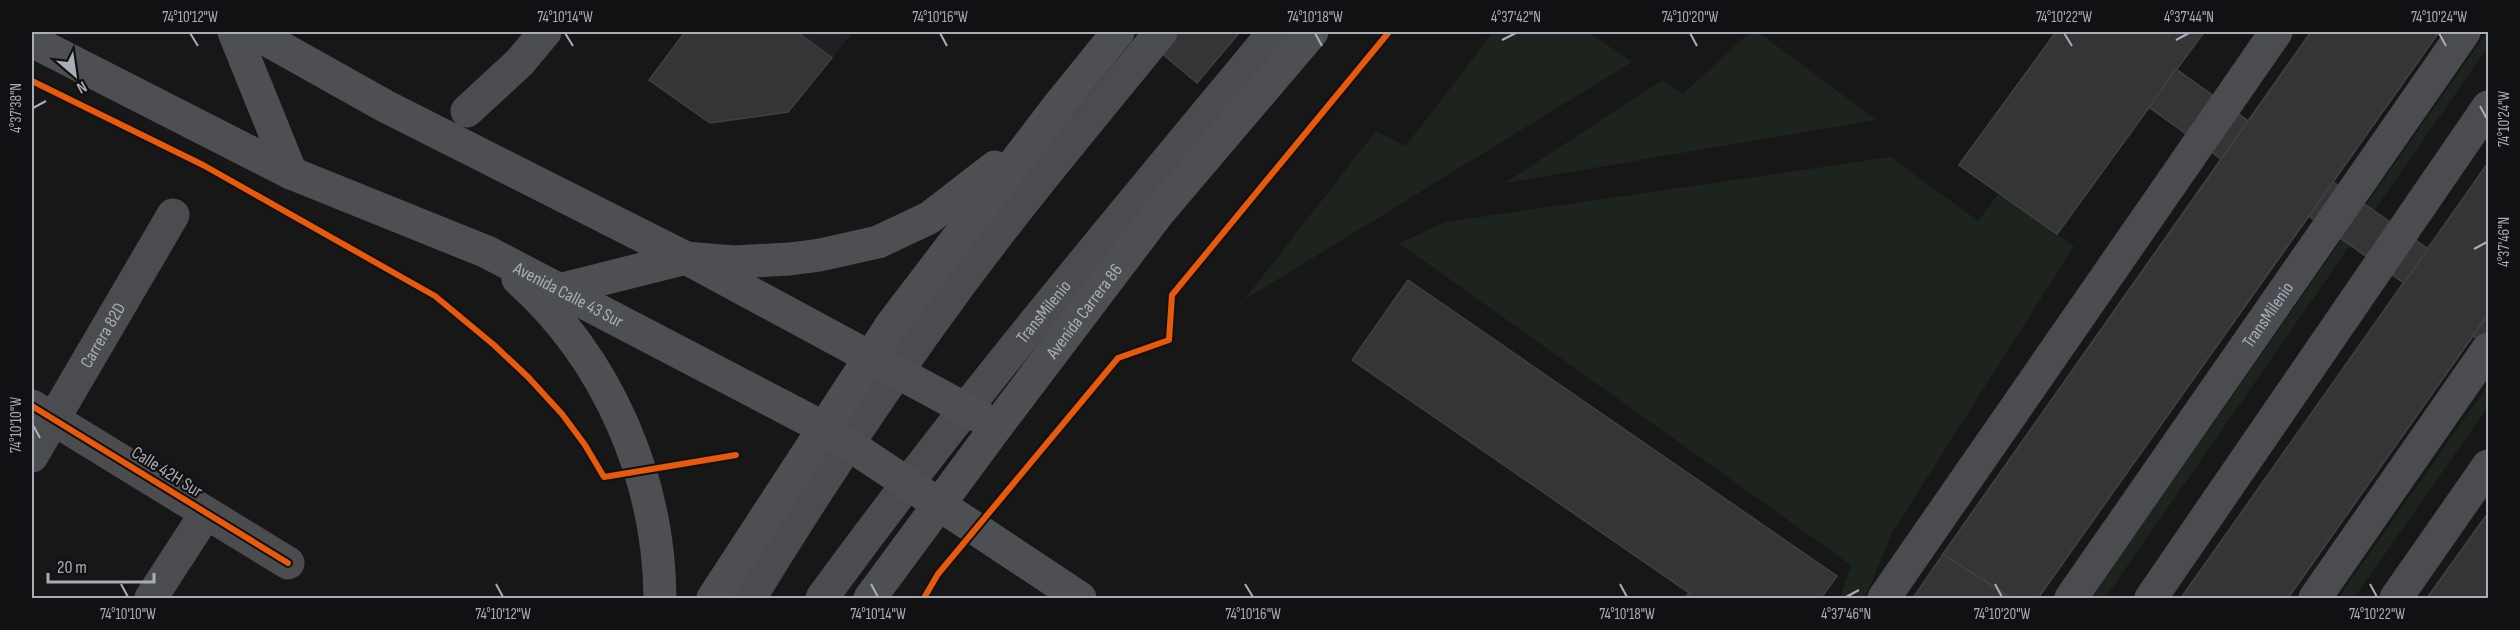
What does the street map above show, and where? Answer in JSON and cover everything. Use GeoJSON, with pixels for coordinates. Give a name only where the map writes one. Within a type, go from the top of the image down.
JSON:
{"type":"FeatureCollection","features":[{"type":"Feature","properties":{"kind":"main road"},"geometry":{"type":"LineString","coordinates":[[234,32],[291,173]]}},
{"type":"Feature","properties":{"kind":"main road"},"geometry":{"type":"LineString","coordinates":[[253,32],[385,106],[686,258],[997,426]]}},
{"type":"Feature","properties":{"kind":"main road"},"geometry":{"type":"LineString","coordinates":[[713,598],[836,436],[869,358],[892,324],[1059,105],[1118,32]]}},
{"type":"Feature","properties":{"kind":"main road","name":"Avenida Carrera 86"},"geometry":{"type":"LineString","coordinates":[[870,598],[1159,212],[1312,32]]}},
{"type":"Feature","properties":{"kind":"main road","name":"Avenida Calle 43 Sur"},"geometry":{"type":"LineString","coordinates":[[32,40],[291,173],[488,252],[836,436],[1080,598]]}},
{"type":"Feature","properties":{"kind":"main road"},"geometry":{"type":"LineString","coordinates":[[559,290],[686,258],[733,262],[790,259],[846,250],[886,238],[929,218],[955,200],[997,165],[1059,105]]}},
{"type":"Feature","properties":{"kind":"main road"},"geometry":{"type":"LineString","coordinates":[[488,252],[537,296],[578,346],[613,402],[636,456],[652,512],[660,571],[660,598]]}},
{"type":"Feature","properties":{"kind":"street"},"geometry":{"type":"LineString","coordinates":[[467,111],[520,62],[545,32]]}},
{"type":"Feature","properties":{"kind":"street"},"geometry":{"type":"LineString","coordinates":[[750,598],[811,499],[836,436],[897,373],[959,285],[1031,190],[1161,32]]}},
{"type":"Feature","properties":{"kind":"street","name":"TransMilenio"},"geometry":{"type":"LineString","coordinates":[[822,598],[966,409],[1274,32]]}},
{"type":"Feature","properties":{"kind":"street"},"geometry":{"type":"LineString","coordinates":[[1884,598],[2276,32]]}},
{"type":"Feature","properties":{"kind":"street","name":"TransMilenio"},"geometry":{"type":"LineString","coordinates":[[2071,598],[2464,32]]}},
{"type":"Feature","properties":{"kind":"street"},"geometry":{"type":"LineString","coordinates":[[2151,598],[2488,107]]}},
{"type":"Feature","properties":{"kind":"street","name":"Carrera 82D"},"geometry":{"type":"LineString","coordinates":[[32,456],[43,413],[173,215]]}},
{"type":"Feature","properties":{"kind":"street"},"geometry":{"type":"LineString","coordinates":[[2315,598],[2488,349]]}},
{"type":"Feature","properties":{"kind":"street","name":"Calle 42H Sur"},"geometry":{"type":"LineString","coordinates":[[43,413],[288,563]]}},
{"type":"Feature","properties":{"kind":"street"},"geometry":{"type":"LineString","coordinates":[[2396,598],[2488,466]]}},
{"type":"Feature","properties":{"kind":"street"},"geometry":{"type":"LineString","coordinates":[[151,598],[206,513]]}},
{"type":"Feature","properties":{"kind":"shaded area"},"geometry":{"type":"Polygon","coordinates":[[[802,32],[853,32],[832,58],[800,34],[802,32]]]}},
{"type":"Feature","properties":{"kind":"shaded area"},"geometry":{"type":"Polygon","coordinates":[[[1493,32],[1588,32],[1632,62],[1244,300],[1376,131],[1406,146],[1493,32]]]}},
{"type":"Feature","properties":{"kind":"shaded area"},"geometry":{"type":"Polygon","coordinates":[[[1750,32],[1758,32],[1876,120],[1505,183],[1662,80],[1683,94],[1750,32]]]}},
{"type":"Feature","properties":{"kind":"shaded area"},"geometry":{"type":"Polygon","coordinates":[[[2487,32],[2488,47],[2105,598],[2091,598],[2487,32]]]}},
{"type":"Feature","properties":{"kind":"shaded area"},"geometry":{"type":"Polygon","coordinates":[[[1891,157],[1978,221],[1999,193],[2074,246],[1892,533],[1865,598],[1840,598],[1851,565],[1399,243],[1446,222],[1891,157]]]}},
{"type":"Feature","properties":{"kind":"shaded area"},"geometry":{"type":"Polygon","coordinates":[[[2488,385],[2488,407],[2354,598],[2338,598],[2488,385]]]}},
{"type":"Feature","properties":{"kind":"building"},"geometry":{"type":"Polygon","coordinates":[[[685,32],[797,32],[832,58],[788,112],[710,123],[649,80],[685,32]]]}},
{"type":"Feature","properties":{"kind":"building"},"geometry":{"type":"Polygon","coordinates":[[[1177,32],[1240,32],[1197,83],[1160,52],[1177,32]]]}},
{"type":"Feature","properties":{"kind":"building"},"geometry":{"type":"Polygon","coordinates":[[[2056,32],[2204,32],[2176,69],[2248,121],[2311,32],[2439,32],[2333,182],[2428,249],[2488,163],[2488,346],[2473,336],[2288,598],[2181,598],[2404,283],[2309,216],[2038,598],[2011,598],[1943,554],[2221,159],[2149,107],[2057,234],[1959,165],[2056,32]]]}},
{"type":"Feature","properties":{"kind":"building"},"geometry":{"type":"Polygon","coordinates":[[[2056,32],[2204,32],[2057,234],[1959,165],[2056,32]]]}},
{"type":"Feature","properties":{"kind":"building"},"geometry":{"type":"Polygon","coordinates":[[[2311,32],[2439,32],[2038,598],[2011,598],[1943,554],[2311,32]]]}},
{"type":"Feature","properties":{"kind":"building"},"geometry":{"type":"Polygon","coordinates":[[[2176,69],[2248,121],[2221,159],[2149,107],[2176,69]]]}},
{"type":"Feature","properties":{"kind":"building"},"geometry":{"type":"Polygon","coordinates":[[[2488,163],[2488,314],[2288,598],[2181,598],[2488,163]]]}},
{"type":"Feature","properties":{"kind":"building"},"geometry":{"type":"Polygon","coordinates":[[[2333,182],[2428,249],[2404,283],[2309,216],[2333,182]]]}},
{"type":"Feature","properties":{"kind":"building"},"geometry":{"type":"Polygon","coordinates":[[[1408,280],[1837,576],[1821,598],[1685,598],[1689,593],[1352,360],[1408,280]]]}},
{"type":"Feature","properties":{"kind":"building"},"geometry":{"type":"Polygon","coordinates":[[[2488,314],[2488,346],[2473,336],[2488,314]]]}},
{"type":"Feature","properties":{"kind":"building"},"geometry":{"type":"Polygon","coordinates":[[[2488,513],[2488,598],[2427,598],[2488,513]]]}},
{"type":"Feature","properties":{"kind":"building"},"geometry":{"type":"Polygon","coordinates":[[[2488,513],[2488,598],[2427,598],[2488,513]]]}},
{"type":"Feature","properties":{"kind":"building"},"geometry":{"type":"Polygon","coordinates":[[[1943,554],[2011,598],[1913,598],[1943,554]]]}},
{"type":"Feature","properties":{"kind":"cycle path"},"geometry":{"type":"LineString","coordinates":[[924,598],[938,574],[1118,358],[1169,340],[1172,295],[1389,32]]}},
{"type":"Feature","properties":{"kind":"cycle path"},"geometry":{"type":"LineString","coordinates":[[32,81],[203,165],[435,296],[494,345],[528,377],[562,414],[585,445],[604,477],[736,455]]}},
{"type":"Feature","properties":{"kind":"cycle path"},"geometry":{"type":"LineString","coordinates":[[32,406],[288,563]]}}]}
